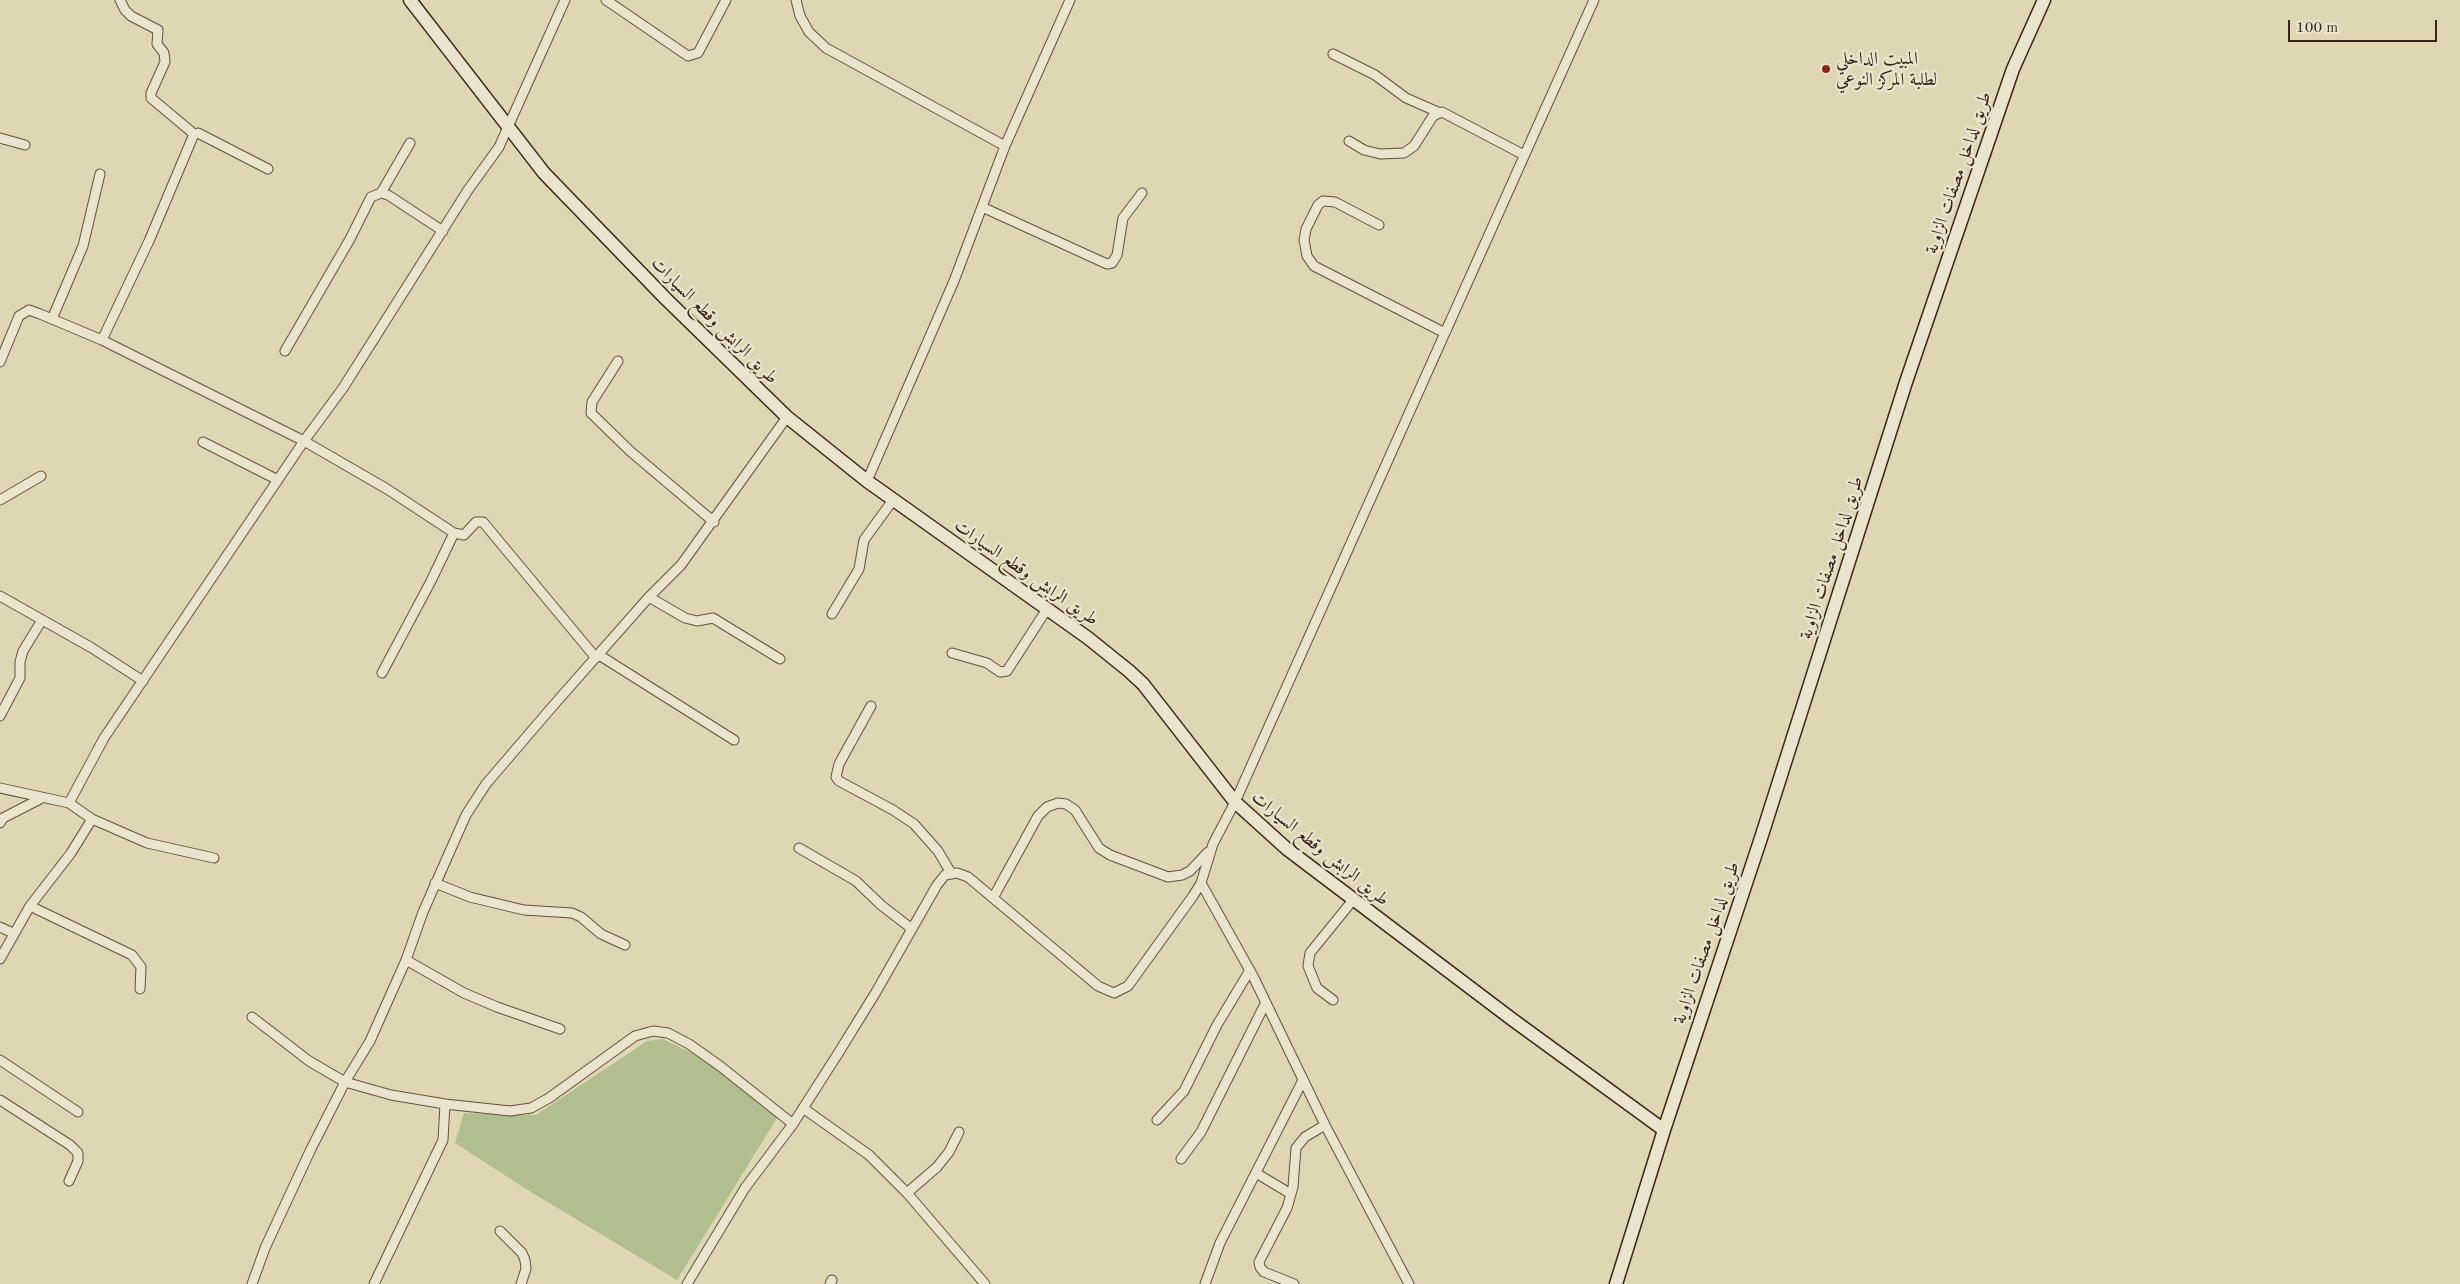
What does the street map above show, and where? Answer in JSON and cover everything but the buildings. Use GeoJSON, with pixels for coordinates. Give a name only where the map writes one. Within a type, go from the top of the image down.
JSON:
{"type":"FeatureCollection","features":[{"type":"Feature","properties":{"kind":"main road","name":"طريق الرابش وقطع السيارات"},"geometry":{"type":"LineString","coordinates":[[410,0],[544,174],[787,417],[867,481],[1092,641],[1139,681],[1235,802],[1287,849],[1664,1130]]}},
{"type":"Feature","properties":{"kind":"main road","name":"طريق لداخل مصفات الزاوية"},"geometry":{"type":"LineString","coordinates":[[1616,1284],[1664,1130],[1764,829],[1906,382],[2007,85],[2044,0]]}},
{"type":"Feature","properties":{"kind":"street"},"geometry":{"type":"LineString","coordinates":[[120,0],[124,10],[131,16],[158,30],[157,44],[164,53],[165,62],[151,92],[151,98],[194,134],[198,133],[268,169]]}},
{"type":"Feature","properties":{"kind":"street"},"geometry":{"type":"LineString","coordinates":[[69,804],[104,738],[304,441],[343,388],[509,128],[565,0]]}},
{"type":"Feature","properties":{"kind":"street"},"geometry":{"type":"LineString","coordinates":[[606,0],[688,56],[698,53],[726,0]]}},
{"type":"Feature","properties":{"kind":"street"},"geometry":{"type":"LineString","coordinates":[[796,0],[800,16],[809,32],[826,48],[1005,146]]}},
{"type":"Feature","properties":{"kind":"street"},"geometry":{"type":"LineString","coordinates":[[867,481],[954,281],[1005,146],[1070,0]]}},
{"type":"Feature","properties":{"kind":"street"},"geometry":{"type":"LineString","coordinates":[[687,1284],[745,1188],[793,1124],[876,992],[940,879],[951,873],[963,874],[1098,986],[1114,993],[1128,986],[1200,883],[1210,850],[1235,802],[1594,0]]}},
{"type":"Feature","properties":{"kind":"street"},"geometry":{"type":"LineString","coordinates":[[1333,54],[1375,75],[1406,98],[1444,113],[1524,155]]}},
{"type":"Feature","properties":{"kind":"street"},"geometry":{"type":"LineString","coordinates":[[1349,141],[1364,150],[1380,154],[1404,153],[1414,146],[1433,116],[1438,112]]}},
{"type":"Feature","properties":{"kind":"street"},"geometry":{"type":"LineString","coordinates":[[102,340],[149,241],[194,134]]}},
{"type":"Feature","properties":{"kind":"street"},"geometry":{"type":"LineString","coordinates":[[0,138],[25,145]]}},
{"type":"Feature","properties":{"kind":"street"},"geometry":{"type":"LineString","coordinates":[[285,351],[350,238],[371,197],[381,193],[410,144]]}},
{"type":"Feature","properties":{"kind":"street"},"geometry":{"type":"LineString","coordinates":[[52,319],[82,246],[100,174]]}},
{"type":"Feature","properties":{"kind":"street"},"geometry":{"type":"LineString","coordinates":[[982,207],[1107,264],[1112,264],[1117,255],[1123,218],[1142,192]]}},
{"type":"Feature","properties":{"kind":"street"},"geometry":{"type":"LineString","coordinates":[[381,193],[406,205],[443,231]]}},
{"type":"Feature","properties":{"kind":"street"},"geometry":{"type":"LineString","coordinates":[[1379,225],[1335,202],[1323,201],[1318,205],[1306,229],[1304,240],[1307,256],[1314,266],[1445,333]]}},
{"type":"Feature","properties":{"kind":"street"},"geometry":{"type":"LineString","coordinates":[[0,362],[19,316],[29,310],[102,340],[304,441],[387,489],[454,533],[464,535],[476,522],[483,522],[598,657],[734,740]]}},
{"type":"Feature","properties":{"kind":"street"},"geometry":{"type":"LineString","coordinates":[[618,361],[592,402],[591,413],[593,417],[714,522]]}},
{"type":"Feature","properties":{"kind":"street"},"geometry":{"type":"LineString","coordinates":[[252,1284],[265,1248],[345,1082],[370,1041],[406,960],[435,883],[466,815],[486,784],[649,597],[681,565],[714,522],[787,417]]}},
{"type":"Feature","properties":{"kind":"street"},"geometry":{"type":"LineString","coordinates":[[203,442],[278,480]]}},
{"type":"Feature","properties":{"kind":"street"},"geometry":{"type":"LineString","coordinates":[[0,500],[41,476]]}},
{"type":"Feature","properties":{"kind":"street"},"geometry":{"type":"LineString","coordinates":[[832,614],[859,569],[864,540],[893,500]]}},
{"type":"Feature","properties":{"kind":"street"},"geometry":{"type":"LineString","coordinates":[[382,673],[454,533]]}},
{"type":"Feature","properties":{"kind":"street"},"geometry":{"type":"LineString","coordinates":[[0,596],[92,648],[143,681]]}},
{"type":"Feature","properties":{"kind":"street"},"geometry":{"type":"LineString","coordinates":[[649,597],[685,618],[697,621],[713,618],[780,658]]}},
{"type":"Feature","properties":{"kind":"street"},"geometry":{"type":"LineString","coordinates":[[952,653],[982,661],[1000,672],[1007,671],[1047,609]]}},
{"type":"Feature","properties":{"kind":"street"},"geometry":{"type":"LineString","coordinates":[[0,716],[20,678],[20,662],[23,651],[42,620]]}},
{"type":"Feature","properties":{"kind":"street"},"geometry":{"type":"LineString","coordinates":[[871,706],[839,764],[836,777],[839,781],[893,810],[914,824],[938,852],[951,873]]}},
{"type":"Feature","properties":{"kind":"street"},"geometry":{"type":"LineString","coordinates":[[0,788],[40,799],[69,804],[92,819],[147,843],[214,858]]}},
{"type":"Feature","properties":{"kind":"street"},"geometry":{"type":"LineString","coordinates":[[0,823],[3,818],[40,799]]}},
{"type":"Feature","properties":{"kind":"street"},"geometry":{"type":"LineString","coordinates":[[992,898],[1038,816],[1047,807],[1058,804],[1066,804],[1075,810],[1100,848],[1110,855],[1168,877],[1182,875],[1190,870],[1210,850]]}},
{"type":"Feature","properties":{"kind":"street"},"geometry":{"type":"LineString","coordinates":[[0,959],[30,906],[71,852],[92,819]]}},
{"type":"Feature","properties":{"kind":"street"},"geometry":{"type":"LineString","coordinates":[[800,848],[856,881],[881,905],[912,929]]}},
{"type":"Feature","properties":{"kind":"street"},"geometry":{"type":"LineString","coordinates":[[435,883],[470,897],[524,910],[572,913],[601,934],[625,945]]}},
{"type":"Feature","properties":{"kind":"street"},"geometry":{"type":"LineString","coordinates":[[1200,883],[1250,970],[1325,1125],[1409,1284]]}},
{"type":"Feature","properties":{"kind":"street"},"geometry":{"type":"LineString","coordinates":[[1333,1000],[1317,988],[1308,966],[1310,953],[1353,900]]}},
{"type":"Feature","properties":{"kind":"street"},"geometry":{"type":"LineString","coordinates":[[30,906],[132,955],[141,967],[140,989]]}},
{"type":"Feature","properties":{"kind":"street"},"geometry":{"type":"LineString","coordinates":[[0,927],[13,933]]}},
{"type":"Feature","properties":{"kind":"street"},"geometry":{"type":"LineString","coordinates":[[406,960],[464,993],[560,1029]]}},
{"type":"Feature","properties":{"kind":"street"},"geometry":{"type":"LineString","coordinates":[[1157,1120],[1184,1090],[1217,1025],[1250,970]]}},
{"type":"Feature","properties":{"kind":"street"},"geometry":{"type":"LineString","coordinates":[[1182,1159],[1201,1132],[1266,1004]]}},
{"type":"Feature","properties":{"kind":"street"},"geometry":{"type":"LineString","coordinates":[[252,1017],[309,1061],[345,1082],[391,1095],[445,1104],[500,1110],[531,1108],[549,1098],[635,1036],[653,1031],[668,1033],[689,1044],[793,1124]]}},
{"type":"Feature","properties":{"kind":"street"},"geometry":{"type":"LineString","coordinates":[[0,1060],[78,1112]]}},
{"type":"Feature","properties":{"kind":"street"},"geometry":{"type":"LineString","coordinates":[[1205,1284],[1220,1243],[1303,1080]]}},
{"type":"Feature","properties":{"kind":"street"},"geometry":{"type":"LineString","coordinates":[[0,1100],[70,1145],[78,1153],[78,1162],[69,1181]]}},
{"type":"Feature","properties":{"kind":"street"},"geometry":{"type":"LineString","coordinates":[[374,1284],[443,1140],[445,1104]]}},
{"type":"Feature","properties":{"kind":"street"},"geometry":{"type":"LineString","coordinates":[[803,1108],[868,1155],[907,1193],[985,1284]]}},
{"type":"Feature","properties":{"kind":"street"},"geometry":{"type":"LineString","coordinates":[[1294,1284],[1264,1272],[1259,1264],[1284,1216],[1292,1194],[1296,1148],[1305,1137],[1325,1125]]}},
{"type":"Feature","properties":{"kind":"street"},"geometry":{"type":"LineString","coordinates":[[907,1193],[937,1168],[949,1152],[959,1132]]}},
{"type":"Feature","properties":{"kind":"street"},"geometry":{"type":"LineString","coordinates":[[1256,1173],[1292,1194]]}},
{"type":"Feature","properties":{"kind":"street"},"geometry":{"type":"LineString","coordinates":[[500,1231],[525,1260],[526,1269],[521,1284]]}},
{"type":"Feature","properties":{"kind":"green space"},"geometry":{"type":"Polygon","coordinates":[[[663,1039],[710,1064],[777,1118],[677,1280],[531,1192],[455,1143],[464,1113],[536,1115],[647,1041],[663,1039]]]}},
{"type":"Feature","properties":{"kind":"place","name":"المبيت الداخلي لطلبة المركز النوعي"},"geometry":{"type":"Point","coordinates":[1826,69]}}]}
